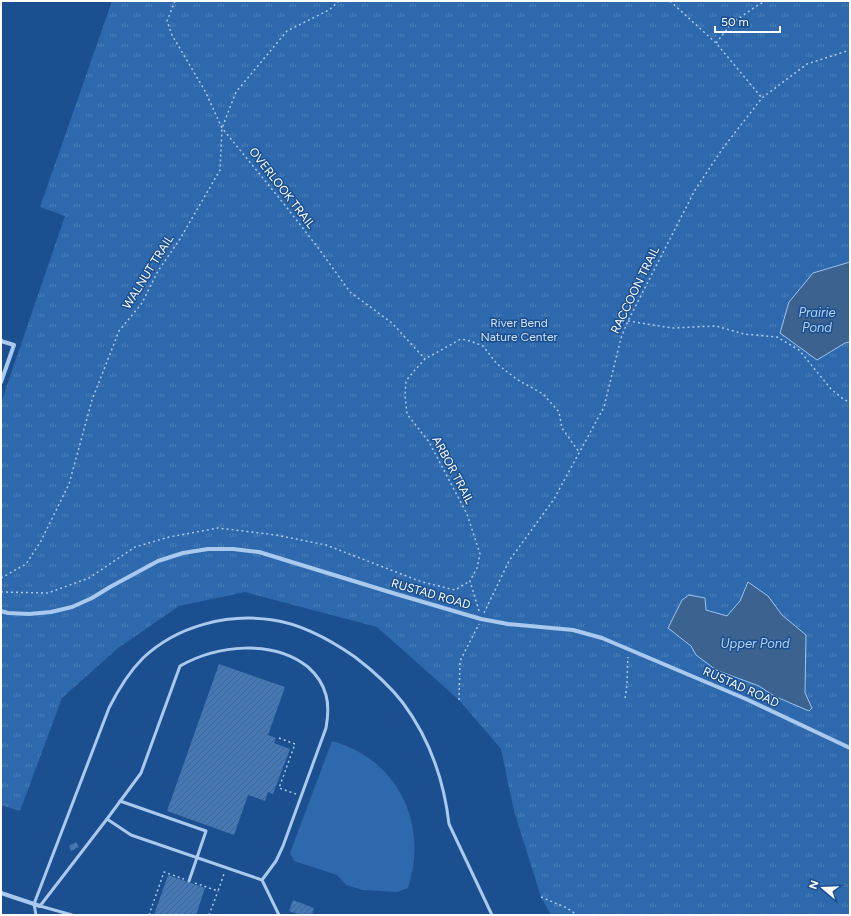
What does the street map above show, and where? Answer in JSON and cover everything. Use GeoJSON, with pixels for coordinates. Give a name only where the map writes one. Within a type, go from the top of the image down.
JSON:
{"type":"FeatureCollection","features":[{"type":"Feature","properties":{"kind":"street"},"geometry":{"type":"LineString","coordinates":[[1,341],[14,345],[1,382]]}},
{"type":"Feature","properties":{"kind":"street","name":"RUSTAD ROAD"},"geometry":{"type":"LineString","coordinates":[[1,611],[8,613],[29,614],[51,612],[72,607],[92,598],[158,561],[183,553],[234,549],[259,552],[481,619],[508,624],[574,630],[602,638],[746,699],[850,748]]}},
{"type":"Feature","properties":{"kind":"street"},"geometry":{"type":"LineString","coordinates":[[1,893],[40,906]]}},
{"type":"Feature","properties":{"kind":"lane"},"geometry":{"type":"LineString","coordinates":[[36,915],[34,904],[109,708],[123,684],[143,658],[166,641],[196,627],[216,621],[234,618],[272,620],[287,623],[304,629],[331,642],[344,649],[363,663],[403,702],[428,745],[441,783],[449,824],[492,915]]}},
{"type":"Feature","properties":{"kind":"lane"},"geometry":{"type":"LineString","coordinates":[[72,915],[40,906],[141,773],[180,666],[190,660],[209,654],[243,648],[270,649],[293,657],[301,662],[311,670],[323,686],[328,705],[326,728],[302,796],[276,861],[262,880]]}},
{"type":"Feature","properties":{"kind":"lane"},"geometry":{"type":"LineString","coordinates":[[120,801],[206,831],[189,880]]}},
{"type":"Feature","properties":{"kind":"lane"},"geometry":{"type":"LineString","coordinates":[[107,819],[130,835],[262,880],[279,915]]}},
{"type":"Feature","properties":{"kind":"path","name":"OVERLOOK TRAIL"},"geometry":{"type":"LineString","coordinates":[[175,1],[167,20],[172,35],[205,91],[222,128],[319,249],[350,292],[392,324],[425,360]]}},
{"type":"Feature","properties":{"kind":"path","name":"WALNUT TRAIL"},"geometry":{"type":"LineString","coordinates":[[1,578],[26,564],[41,541],[68,484],[78,455],[92,400],[119,331],[142,303],[158,271],[180,239],[220,170],[222,128],[236,92],[287,31],[329,10],[339,1]]}},
{"type":"Feature","properties":{"kind":"path"},"geometry":{"type":"LineString","coordinates":[[670,1],[716,43],[762,98]]}},
{"type":"Feature","properties":{"kind":"path"},"geometry":{"type":"LineString","coordinates":[[716,43],[732,23],[766,1]]}},
{"type":"Feature","properties":{"kind":"path","name":"RACCOON TRAIL"},"geometry":{"type":"LineString","coordinates":[[459,700],[460,661],[509,561],[554,499],[604,407],[621,338],[628,321],[696,190],[722,148],[762,98],[807,64],[850,50]]}},
{"type":"Feature","properties":{"kind":"path"},"geometry":{"type":"LineString","coordinates":[[628,321],[672,328],[716,326],[744,334],[777,337],[799,350],[831,389],[850,403]]}},
{"type":"Feature","properties":{"kind":"path","name":"ARBOR TRAIL"},"geometry":{"type":"LineString","coordinates":[[470,581],[477,568],[480,554],[467,514],[429,442],[407,414],[406,381],[414,371],[425,360],[461,339],[483,346],[497,364],[518,380],[543,394],[559,412],[562,428],[580,453]]}},
{"type":"Feature","properties":{"kind":"path"},"geometry":{"type":"LineString","coordinates":[[1,592],[48,593],[89,578],[135,547],[169,537],[218,528],[276,535],[326,546],[422,582],[455,590],[470,581],[481,619]]}},
{"type":"Feature","properties":{"kind":"path"},"geometry":{"type":"LineString","coordinates":[[625,698],[628,685],[627,674],[629,649]]}},
{"type":"Feature","properties":{"kind":"path"},"geometry":{"type":"LineString","coordinates":[[279,738],[295,744],[279,788],[302,796]]}},
{"type":"Feature","properties":{"kind":"path"},"geometry":{"type":"LineString","coordinates":[[208,915],[218,891]]}},
{"type":"Feature","properties":{"kind":"path"},"geometry":{"type":"LineString","coordinates":[[541,897],[567,908],[577,915]]}},
{"type":"Feature","properties":{"kind":"green space","name":"River Bend Nature Center"},"geometry":{"type":"Polygon","coordinates":[[[112,1],[850,1],[850,915],[551,915],[541,897],[514,811],[501,749],[459,700],[377,627],[245,592],[179,606],[118,648],[62,698],[20,811],[1,805],[1,403],[65,216],[40,207],[112,1]]]}},
{"type":"Feature","properties":{"kind":"green space"},"geometry":{"type":"Polygon","coordinates":[[[332,741],[355,750],[375,763],[391,779],[403,797],[411,818],[414,841],[413,864],[408,888],[397,892],[363,890],[346,885],[337,875],[294,861],[290,853],[332,741]]]}},
{"type":"Feature","properties":{"kind":"water","name":"Prairie Pond"},"geometry":{"type":"Polygon","coordinates":[[[850,262],[850,342],[845,343],[817,360],[780,333],[789,302],[813,273],[850,262]]]}},
{"type":"Feature","properties":{"kind":"water","name":"Upper Pond"},"geometry":{"type":"Polygon","coordinates":[[[748,582],[768,596],[782,615],[806,635],[805,693],[812,708],[809,711],[774,696],[759,686],[716,670],[696,655],[691,646],[668,628],[682,600],[689,595],[705,598],[706,610],[727,616],[740,601],[748,582]]]}},
{"type":"Feature","properties":{"kind":"building"},"geometry":{"type":"Polygon","coordinates":[[[219,664],[285,687],[268,735],[276,738],[274,743],[290,749],[273,794],[268,792],[265,801],[248,795],[234,835],[167,811],[219,664]]]}},
{"type":"Feature","properties":{"kind":"building"},"geometry":{"type":"Polygon","coordinates":[[[76,842],[79,847],[71,851],[69,846],[76,842]]]}},
{"type":"Feature","properties":{"kind":"building"},"geometry":{"type":"Polygon","coordinates":[[[168,875],[205,888],[196,915],[154,915],[168,875]]]}},
{"type":"Feature","properties":{"kind":"building"},"geometry":{"type":"Polygon","coordinates":[[[293,900],[314,908],[312,915],[301,915],[289,911],[293,900]]]}}]}
